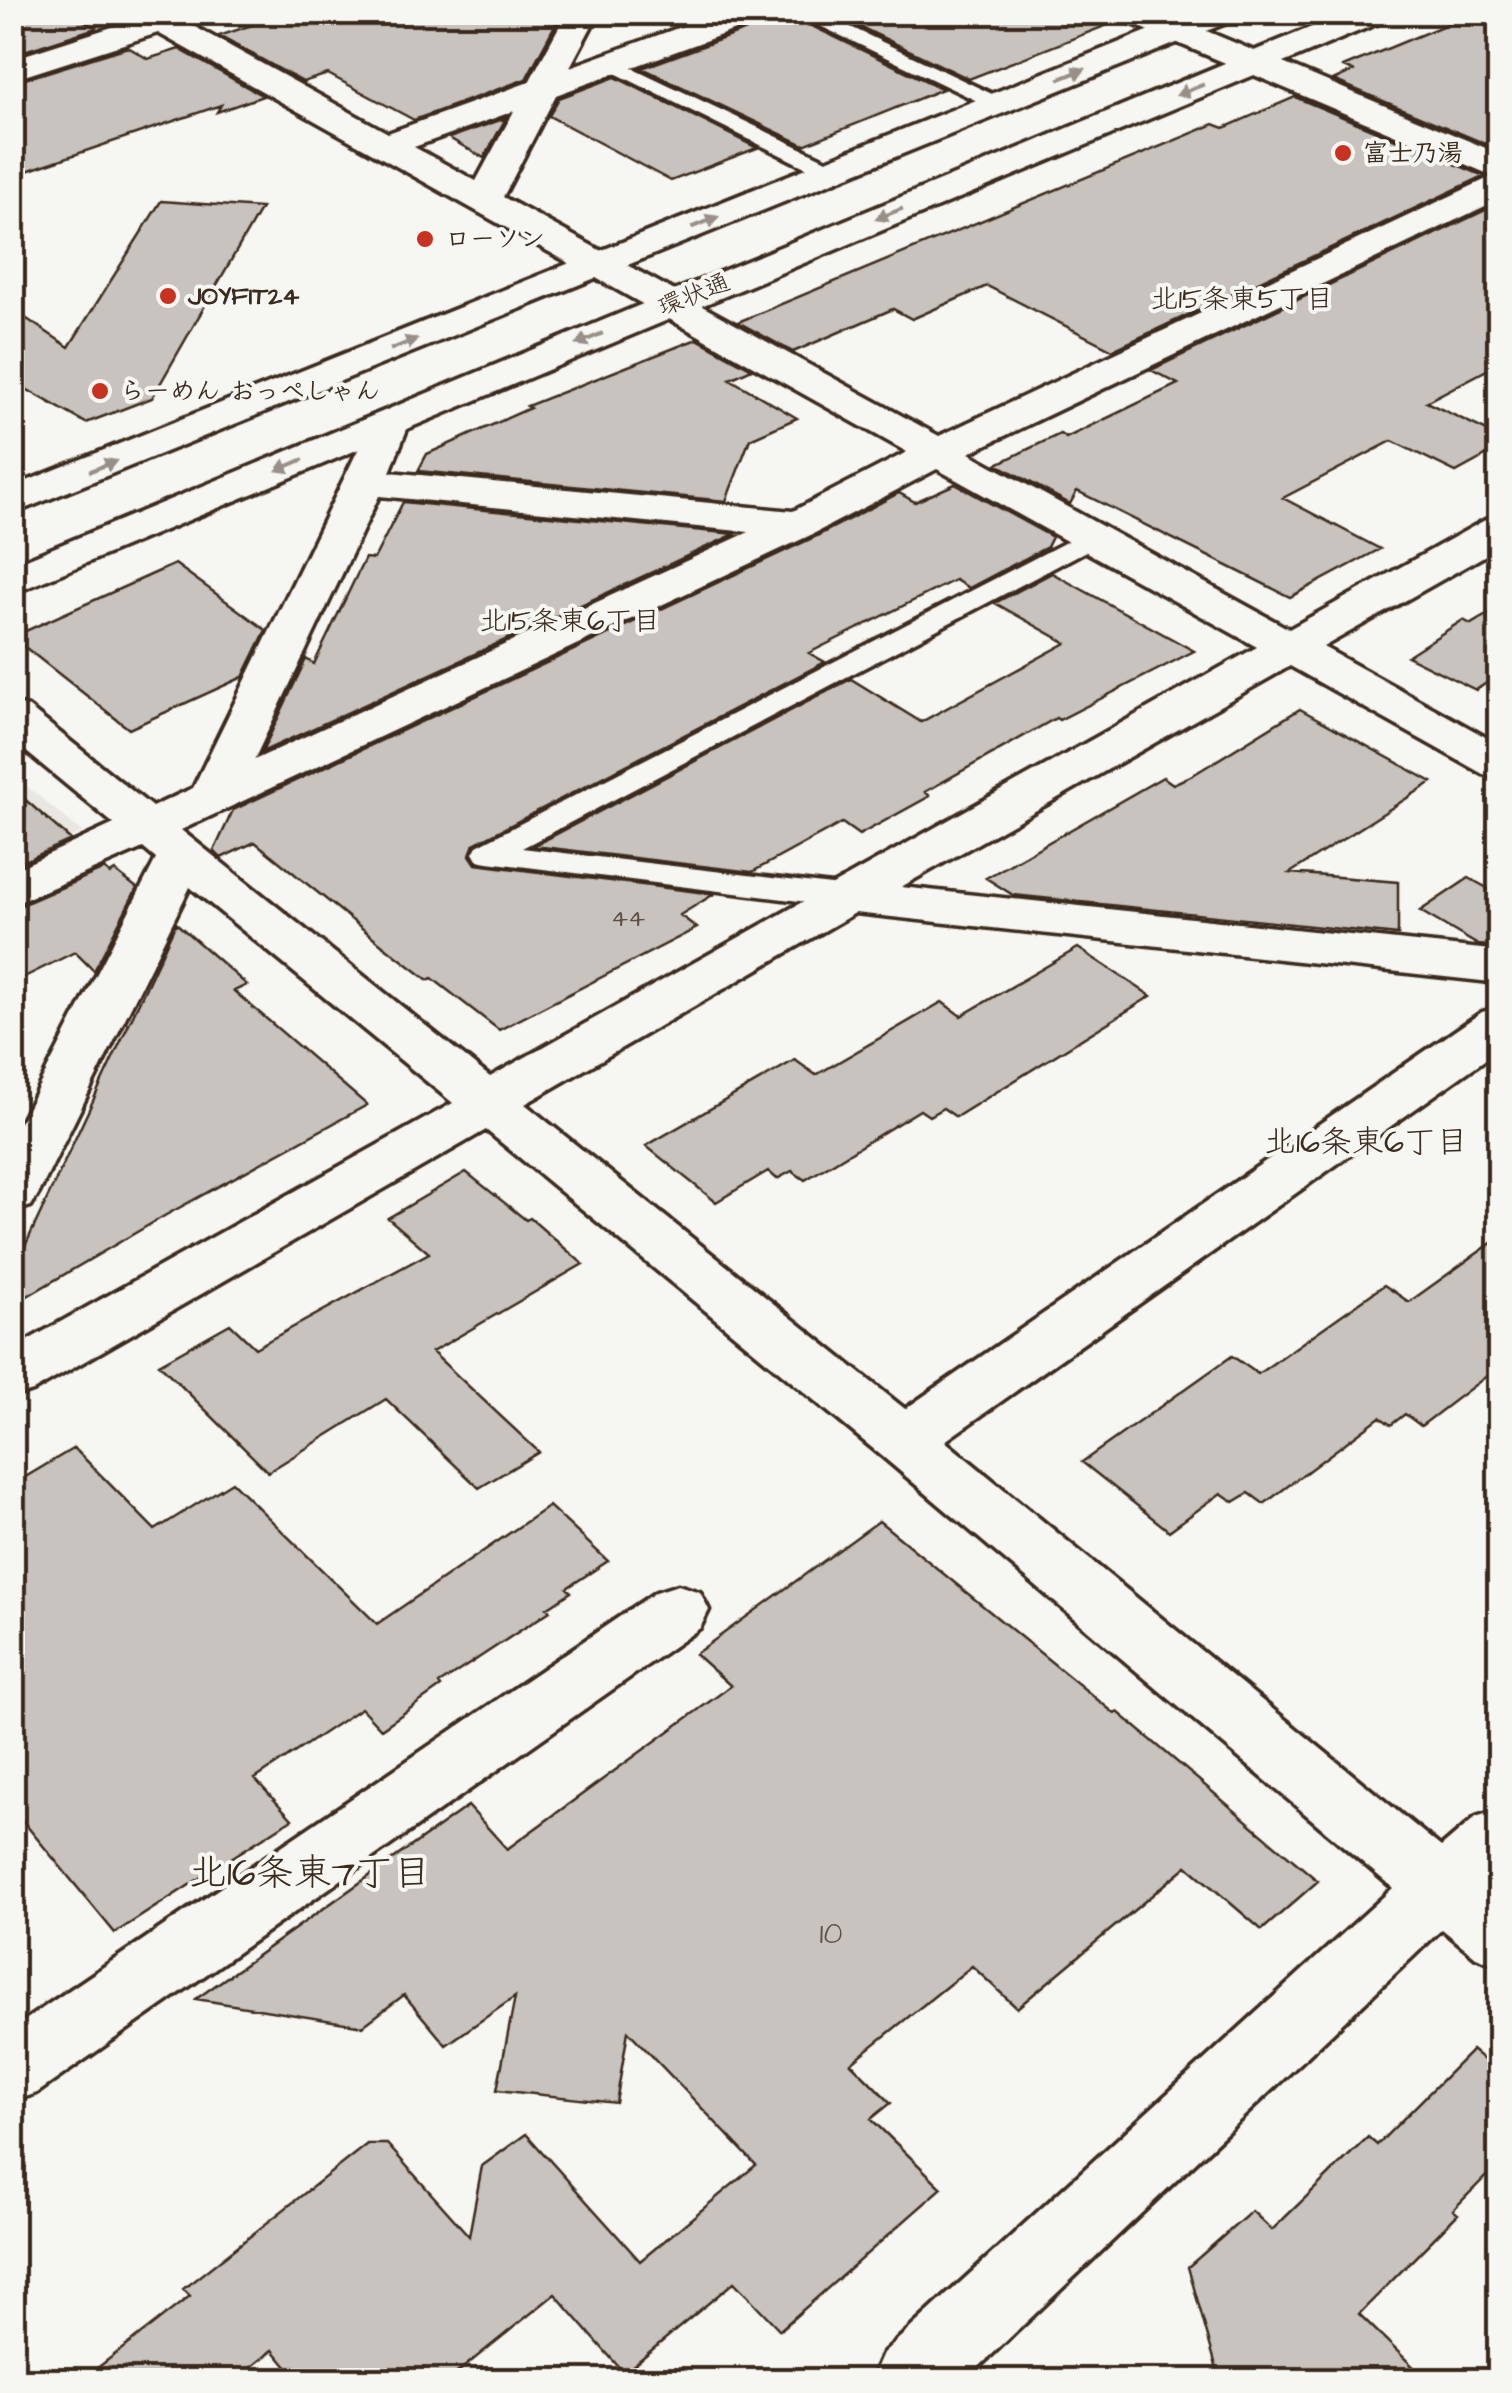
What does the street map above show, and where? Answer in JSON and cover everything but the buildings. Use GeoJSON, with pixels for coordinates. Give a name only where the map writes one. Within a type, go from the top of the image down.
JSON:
{"type":"FeatureCollection","features":[{"type":"Feature","properties":{"kind":"street"},"geometry":{"type":"LineString","coordinates":[[484,200],[583,12]]}},
{"type":"Feature","properties":{"kind":"street"},"geometry":{"type":"LineString","coordinates":[[385,146],[754,12]]}},
{"type":"Feature","properties":{"kind":"street"},"geometry":{"type":"LineString","coordinates":[[1132,12],[1500,167]]}},
{"type":"Feature","properties":{"kind":"street"},"geometry":{"type":"LineString","coordinates":[[12,502],[1225,12]]}},
{"type":"Feature","properties":{"kind":"street","name":"環状通"},"geometry":{"type":"LineString","coordinates":[[12,581],[668,304],[1376,12]]}},
{"type":"Feature","properties":{"kind":"street"},"geometry":{"type":"LineString","coordinates":[[12,70],[165,16],[385,146],[1500,764]]}},
{"type":"Feature","properties":{"kind":"street"},"geometry":{"type":"LineString","coordinates":[[12,1193],[30,1118],[165,840],[212,798],[800,524],[938,452],[1500,185]]}},
{"type":"Feature","properties":{"kind":"street"},"geometry":{"type":"LineString","coordinates":[[212,798],[389,424]]}},
{"type":"Feature","properties":{"kind":"street"},"geometry":{"type":"LineString","coordinates":[[364,482],[800,524]]}},
{"type":"Feature","properties":{"kind":"street"},"geometry":{"type":"LineString","coordinates":[[12,1376],[488,1106],[522,1080],[1500,528]]}},
{"type":"Feature","properties":{"kind":"street"},"geometry":{"type":"LineString","coordinates":[[12,716],[903,1440],[1500,1936]]}},
{"type":"Feature","properties":{"kind":"street"},"geometry":{"type":"LineString","coordinates":[[12,890],[165,840]]}},
{"type":"Feature","properties":{"kind":"street"},"geometry":{"type":"LineString","coordinates":[[848,896],[1500,967]]}},
{"type":"Feature","properties":{"kind":"street"},"geometry":{"type":"LineString","coordinates":[[903,1440],[1500,1024]]}},
{"type":"Feature","properties":{"kind":"street"},"geometry":{"type":"LineString","coordinates":[[12,2070],[678,1610]]}},
{"type":"Feature","properties":{"kind":"street"},"geometry":{"type":"LineString","coordinates":[[910,2380],[1438,1886],[1500,1837]]}},
{"type":"Feature","properties":{"kind":"lane"},"geometry":{"type":"LineString","coordinates":[[800,12],[1000,103]]}},
{"type":"Feature","properties":{"kind":"lane"},"geometry":{"type":"LineString","coordinates":[[612,64],[832,171]]}},
{"type":"Feature","properties":{"kind":"lane"},"geometry":{"type":"LineString","coordinates":[[848,896],[488,853],[1091,537]]}},
{"type":"Feature","properties":{"kind":"shaded area"},"geometry":{"type":"Polygon","coordinates":[[[13,775],[82,832],[13,865],[13,775]]]}},
{"type":"Feature","properties":{"kind":"place","name":"富士乃湯"},"geometry":{"type":"Point","coordinates":[1343,153]}},
{"type":"Feature","properties":{"kind":"place","name":"ローソン"},"geometry":{"type":"Point","coordinates":[425,239]}},
{"type":"Feature","properties":{"kind":"place","name":"JOYFIT24"},"geometry":{"type":"Point","coordinates":[168,296]}},
{"type":"Feature","properties":{"kind":"place","name":"らーめん おっぺしゃん"},"geometry":{"type":"Point","coordinates":[100,391]}},
{"type":"Feature","properties":{"kind":"district","name":"北15条東5丁目"},"geometry":{"type":"Point","coordinates":[1242,299]}},
{"type":"Feature","properties":{"kind":"district","name":"北15条東6丁目"},"geometry":{"type":"Point","coordinates":[570,621]}},
{"type":"Feature","properties":{"kind":"district","name":"北16条東6丁目"},"geometry":{"type":"Point","coordinates":[1366,1142]}},
{"type":"Feature","properties":{"kind":"district","name":"北16条東7丁目"},"geometry":{"type":"Point","coordinates":[310,1874]}}]}
